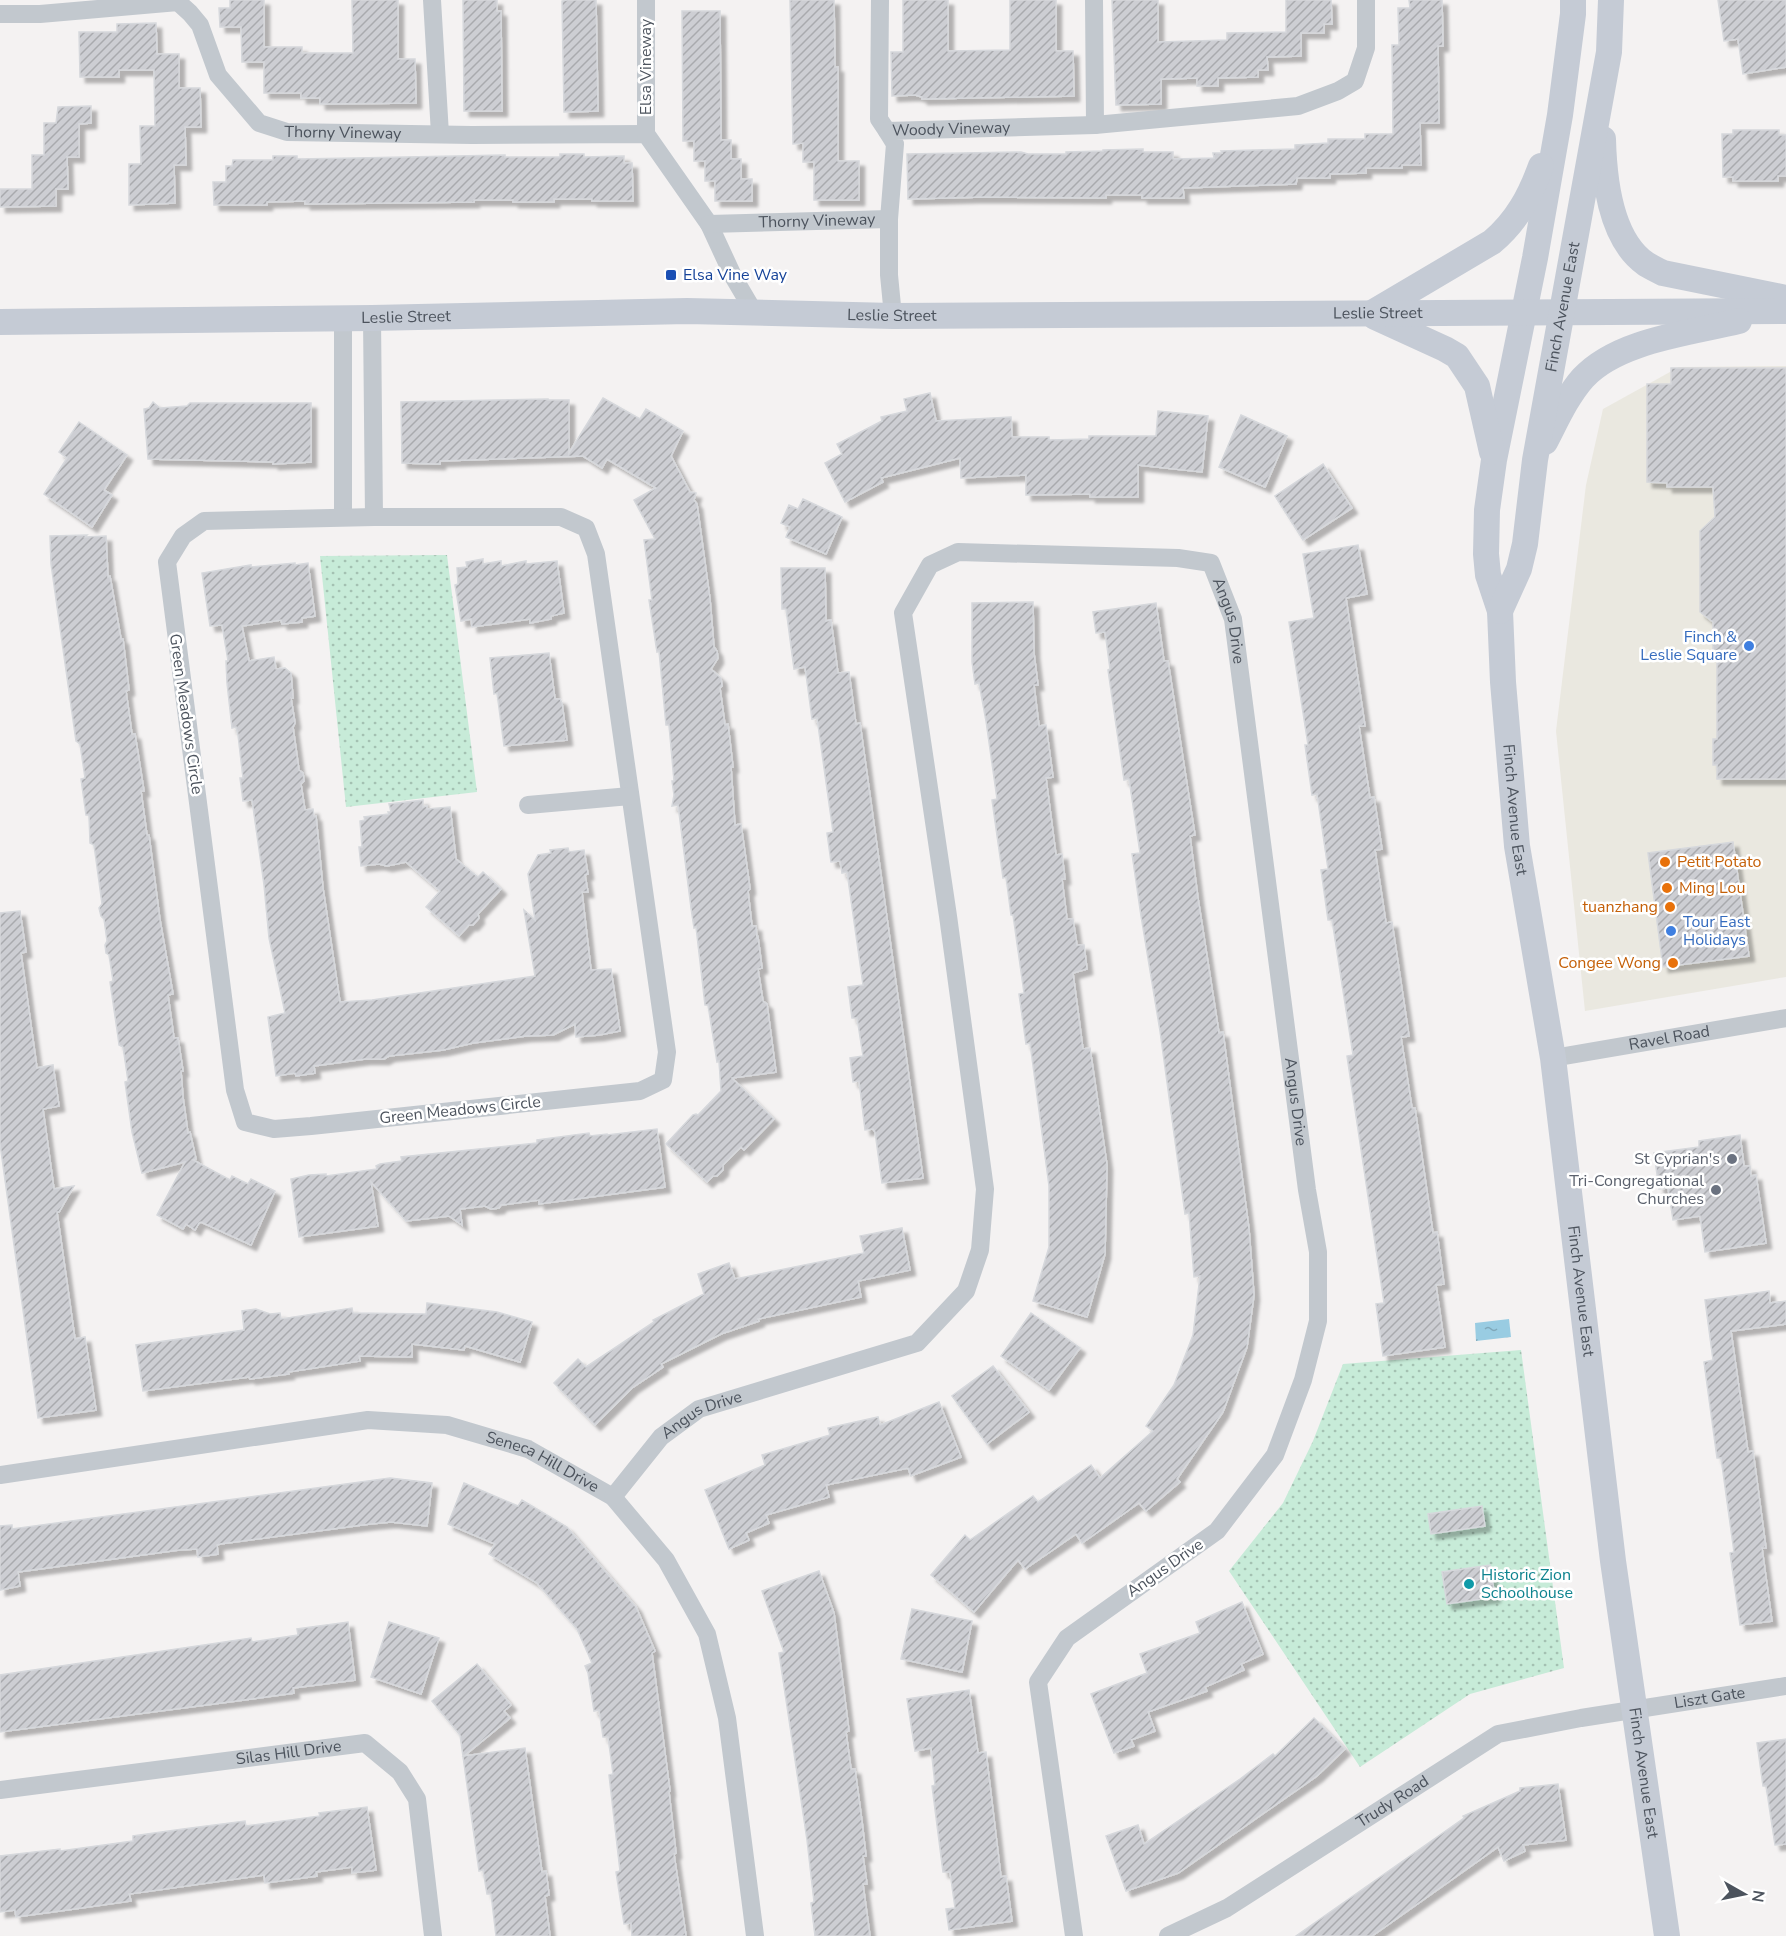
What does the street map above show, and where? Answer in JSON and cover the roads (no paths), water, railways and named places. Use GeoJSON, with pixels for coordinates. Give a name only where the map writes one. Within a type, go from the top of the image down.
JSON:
{"type":"FeatureCollection","features":[{"type":"Feature","properties":{"kind":"main road","name":"Finch Avenue East"},"geometry":{"type":"LineString","coordinates":[[1573,0],[1560,116],[1525,312],[1494,460],[1487,510],[1486,554],[1488,575],[1500,611],[1503,682],[1517,846],[1553,1058],[1613,1561],[1666,1936]]}},
{"type":"Feature","properties":{"kind":"main road","name":"Finch Avenue East"},"geometry":{"type":"LineString","coordinates":[[1500,611],[1519,569],[1525,544],[1535,460],[1609,52],[1611,0]]}},
{"type":"Feature","properties":{"kind":"main road"},"geometry":{"type":"LineString","coordinates":[[1601,97],[1606,181],[1612,211],[1619,229],[1636,255],[1663,273],[1786,307]]}},
{"type":"Feature","properties":{"kind":"main road"},"geometry":{"type":"LineString","coordinates":[[1370,315],[1492,242],[1505,231],[1519,213],[1531,191],[1560,116]]}},
{"type":"Feature","properties":{"kind":"main road"},"geometry":{"type":"LineString","coordinates":[[1535,460],[1572,394],[1583,378],[1598,365],[1620,353],[1647,343],[1786,307]]}},
{"type":"Feature","properties":{"kind":"main road","name":"Leslie Street"},"geometry":{"type":"LineString","coordinates":[[0,322],[343,319],[553,313],[754,312],[893,316],[1370,315],[1786,307]]}},
{"type":"Feature","properties":{"kind":"main road"},"geometry":{"type":"LineString","coordinates":[[1370,315],[1457,356],[1477,386],[1494,460]]}},
{"type":"Feature","properties":{"kind":"street"},"geometry":{"type":"LineString","coordinates":[[432,0],[440,134]]}},
{"type":"Feature","properties":{"kind":"street","name":"Elsa Vineway"},"geometry":{"type":"LineString","coordinates":[[646,0],[646,134]]}},
{"type":"Feature","properties":{"kind":"street"},"geometry":{"type":"LineString","coordinates":[[880,0],[879,119],[887,130]]}},
{"type":"Feature","properties":{"kind":"street"},"geometry":{"type":"LineString","coordinates":[[1094,0],[1095,125]]}},
{"type":"Feature","properties":{"kind":"street","name":"Woody Vineway"},"geometry":{"type":"LineString","coordinates":[[893,316],[889,275],[889,219],[895,144],[887,130],[1095,125],[1298,106],[1338,91],[1355,81],[1366,48],[1366,0]]}},
{"type":"Feature","properties":{"kind":"street","name":"Thorny Vineway"},"geometry":{"type":"LineString","coordinates":[[0,14],[40,14],[178,2],[196,6],[200,25],[218,75],[259,123],[286,132],[646,134]]}},
{"type":"Feature","properties":{"kind":"street"},"geometry":{"type":"LineString","coordinates":[[646,134],[709,224],[734,278],[754,312]]}},
{"type":"Feature","properties":{"kind":"street","name":"Thorny Vineway"},"geometry":{"type":"LineString","coordinates":[[709,224],[889,219]]}},
{"type":"Feature","properties":{"kind":"street"},"geometry":{"type":"LineString","coordinates":[[372,318],[374,517]]}},
{"type":"Feature","properties":{"kind":"street"},"geometry":{"type":"LineString","coordinates":[[343,319],[343,517]]}},
{"type":"Feature","properties":{"kind":"street","name":"Green Meadows Circle"},"geometry":{"type":"LineString","coordinates":[[374,517],[561,517],[585,528],[596,554],[667,1052],[663,1080],[639,1091],[311,1126],[274,1129],[245,1122],[235,1090],[167,562],[183,536],[204,520],[374,517]]}},
{"type":"Feature","properties":{"kind":"street","name":"Angus Drive"},"geometry":{"type":"LineString","coordinates":[[613,1497],[661,1437],[699,1409],[917,1343],[966,1291],[980,1250],[985,1188],[903,613],[930,565],[958,552],[1178,558],[1211,563],[1233,619],[1307,1190],[1318,1252],[1318,1321],[1303,1380],[1275,1455],[1217,1531],[1067,1638],[1038,1682],[1074,1936]]}},
{"type":"Feature","properties":{"kind":"street"},"geometry":{"type":"LineString","coordinates":[[528,805],[630,796]]}},
{"type":"Feature","properties":{"kind":"street","name":"Ravel Road"},"geometry":{"type":"LineString","coordinates":[[1553,1058],[1786,1018]]}},
{"type":"Feature","properties":{"kind":"street","name":"Seneca Hill Drive"},"geometry":{"type":"LineString","coordinates":[[0,1475],[368,1420],[447,1425],[528,1449],[613,1497],[666,1560],[707,1634],[727,1718],[755,1936]]}},
{"type":"Feature","properties":{"kind":"street","name":"Liszt Gate"},"geometry":{"type":"LineString","coordinates":[[1633,1710],[1786,1686]]}},
{"type":"Feature","properties":{"kind":"street","name":"Trudy Road"},"geometry":{"type":"LineString","coordinates":[[1168,1936],[1227,1908],[1498,1734],[1633,1710]]}},
{"type":"Feature","properties":{"kind":"street","name":"Silas Hill Drive"},"geometry":{"type":"LineString","coordinates":[[0,1790],[365,1743],[400,1772],[417,1799],[433,1936]]}},
{"type":"Feature","properties":{"kind":"water"},"geometry":{"type":"Polygon","coordinates":[[[1509,1319],[1511,1337],[1476,1341],[1475,1323],[1509,1319]]]}},
{"type":"Feature","properties":{"kind":"place","name":"Elsa Vine Way"},"geometry":{"type":"Point","coordinates":[671,275]}},
{"type":"Feature","properties":{"kind":"place","name":"Finch & Leslie Square"},"geometry":{"type":"Point","coordinates":[1749,646]}},
{"type":"Feature","properties":{"kind":"place","name":"Petit Potato"},"geometry":{"type":"Point","coordinates":[1665,862]}},
{"type":"Feature","properties":{"kind":"place","name":"Ming Lou"},"geometry":{"type":"Point","coordinates":[1667,888]}},
{"type":"Feature","properties":{"kind":"place","name":"tuanzhang"},"geometry":{"type":"Point","coordinates":[1670,907]}},
{"type":"Feature","properties":{"kind":"place","name":"Tour East Holidays"},"geometry":{"type":"Point","coordinates":[1671,931]}},
{"type":"Feature","properties":{"kind":"place","name":"Congee Wong"},"geometry":{"type":"Point","coordinates":[1673,963]}},
{"type":"Feature","properties":{"kind":"place","name":"St Cyprian's"},"geometry":{"type":"Point","coordinates":[1732,1159]}},
{"type":"Feature","properties":{"kind":"place","name":"Tri-Congregational Churches"},"geometry":{"type":"Point","coordinates":[1716,1190]}},
{"type":"Feature","properties":{"kind":"place","name":"Historic Zion Schoolhouse"},"geometry":{"type":"Point","coordinates":[1469,1584]}}]}
